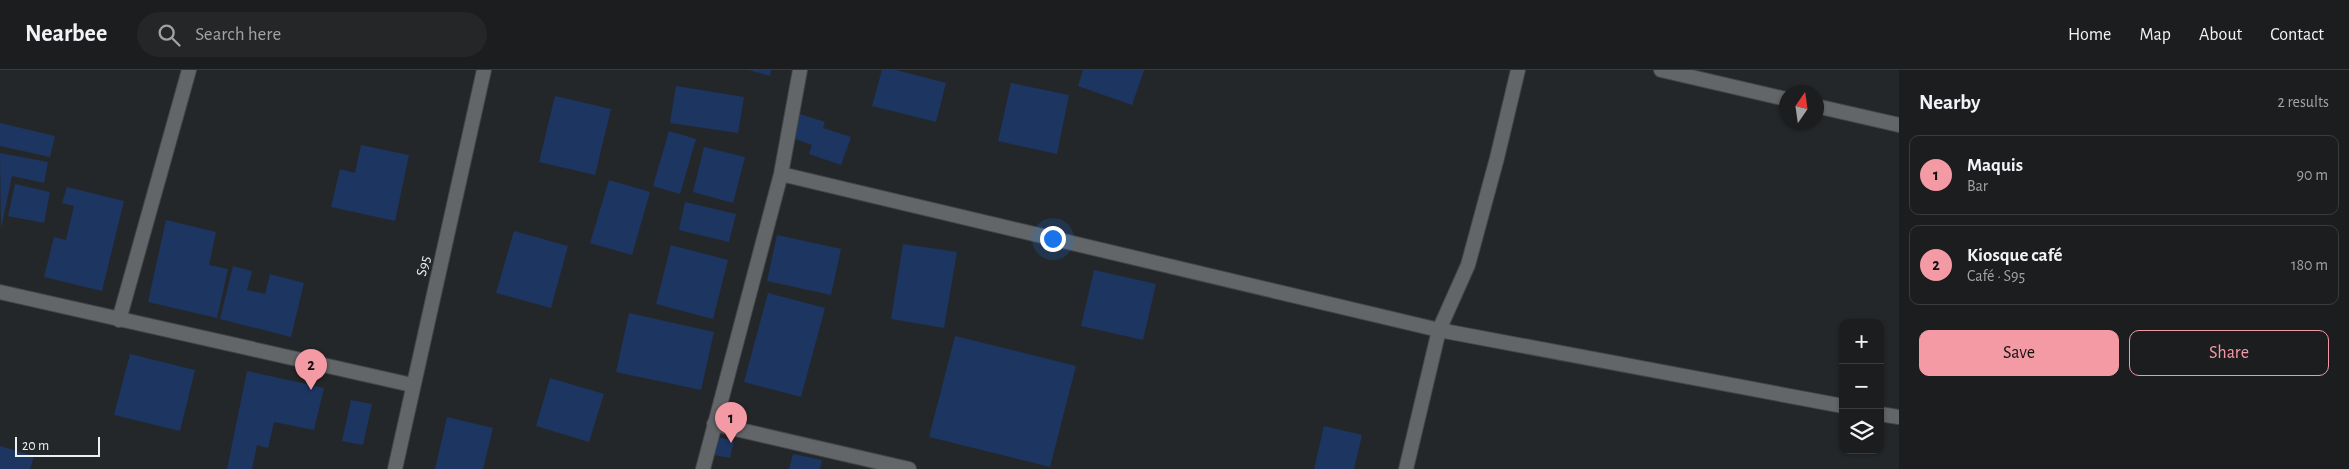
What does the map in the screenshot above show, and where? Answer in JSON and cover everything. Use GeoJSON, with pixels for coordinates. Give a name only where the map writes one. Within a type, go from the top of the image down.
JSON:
{"type":"FeatureCollection","features":[{"type":"Feature","properties":{"kind":"street"},"geometry":{"type":"LineString","coordinates":[[119,320],[189,70]]}},
{"type":"Feature","properties":{"kind":"street","name":"S95"},"geometry":{"type":"LineString","coordinates":[[395,469],[412,385],[484,70]]}},
{"type":"Feature","properties":{"kind":"street"},"geometry":{"type":"LineString","coordinates":[[703,469],[781,174],[800,70]]}},
{"type":"Feature","properties":{"kind":"street"},"geometry":{"type":"LineString","coordinates":[[1406,469],[1439,330],[1468,265],[1497,158],[1518,70]]}},
{"type":"Feature","properties":{"kind":"street"},"geometry":{"type":"LineString","coordinates":[[1661,70],[1779,97]]}},
{"type":"Feature","properties":{"kind":"street"},"geometry":{"type":"LineString","coordinates":[[1824,108],[1899,125]]}},
{"type":"Feature","properties":{"kind":"street"},"geometry":{"type":"LineString","coordinates":[[781,174],[1439,330],[1839,405]]}},
{"type":"Feature","properties":{"kind":"street"},"geometry":{"type":"LineString","coordinates":[[0,292],[412,385]]}},
{"type":"Feature","properties":{"kind":"street"},"geometry":{"type":"LineString","coordinates":[[1884,415],[1899,417]]}},
{"type":"Feature","properties":{"kind":"street"},"geometry":{"type":"LineString","coordinates":[[714,424],[910,469]]}},
{"type":"Feature","properties":{"kind":"building"},"geometry":{"type":"Polygon","coordinates":[[[749,70],[771,70],[770,76],[749,70]]]}},
{"type":"Feature","properties":{"kind":"building"},"geometry":{"type":"Polygon","coordinates":[[[882,70],[896,70],[946,83],[936,122],[872,106],[882,70]]]}},
{"type":"Feature","properties":{"kind":"building"},"geometry":{"type":"Polygon","coordinates":[[[1083,70],[1144,70],[1132,105],[1078,86],[1083,70]]]}},
{"type":"Feature","properties":{"kind":"building"},"geometry":{"type":"Polygon","coordinates":[[[1011,83],[1069,95],[1057,154],[998,141],[1011,83]]]}},
{"type":"Feature","properties":{"kind":"building"},"geometry":{"type":"Polygon","coordinates":[[[676,86],[744,97],[738,133],[670,123],[676,86]]]}},
{"type":"Feature","properties":{"kind":"building"},"geometry":{"type":"Polygon","coordinates":[[[555,96],[611,109],[595,175],[539,162],[555,96]]]}},
{"type":"Feature","properties":{"kind":"building"},"geometry":{"type":"Polygon","coordinates":[[[797,113],[825,122],[823,128],[851,137],[841,165],[809,154],[812,145],[789,137],[797,113]]]}},
{"type":"Feature","properties":{"kind":"building"},"geometry":{"type":"Polygon","coordinates":[[[0,123],[55,136],[50,157],[0,146],[0,123]]]}},
{"type":"Feature","properties":{"kind":"building"},"geometry":{"type":"Polygon","coordinates":[[[669,131],[696,139],[680,194],[653,186],[669,131]]]}},
{"type":"Feature","properties":{"kind":"building"},"geometry":{"type":"Polygon","coordinates":[[[361,145],[409,155],[395,221],[331,207],[340,169],[355,173],[361,145]]]}},
{"type":"Feature","properties":{"kind":"building"},"geometry":{"type":"Polygon","coordinates":[[[704,147],[745,157],[733,203],[693,192],[704,147]]]}},
{"type":"Feature","properties":{"kind":"building"},"geometry":{"type":"Polygon","coordinates":[[[0,153],[48,162],[44,183],[12,176],[1,229],[0,153]]]}},
{"type":"Feature","properties":{"kind":"building"},"geometry":{"type":"Polygon","coordinates":[[[609,180],[650,192],[632,255],[590,243],[609,180]]]}},
{"type":"Feature","properties":{"kind":"building"},"geometry":{"type":"Polygon","coordinates":[[[15,184],[50,192],[44,223],[8,216],[15,184]]]}},
{"type":"Feature","properties":{"kind":"building"},"geometry":{"type":"Polygon","coordinates":[[[67,187],[124,201],[102,291],[44,277],[54,237],[66,240],[74,206],[62,203],[67,187]]]}},
{"type":"Feature","properties":{"kind":"building"},"geometry":{"type":"Polygon","coordinates":[[[685,202],[736,214],[729,242],[679,230],[685,202]]]}},
{"type":"Feature","properties":{"kind":"building"},"geometry":{"type":"Polygon","coordinates":[[[166,220],[216,232],[209,265],[228,269],[217,318],[148,302],[166,220]]]}},
{"type":"Feature","properties":{"kind":"building"},"geometry":{"type":"Polygon","coordinates":[[[514,231],[568,246],[551,308],[496,293],[514,231]]]}},
{"type":"Feature","properties":{"kind":"building"},"geometry":{"type":"Polygon","coordinates":[[[777,235],[841,249],[831,295],[767,281],[777,235]]]}},
{"type":"Feature","properties":{"kind":"building"},"geometry":{"type":"Polygon","coordinates":[[[903,244],[957,252],[944,328],[891,319],[903,244]]]}},
{"type":"Feature","properties":{"kind":"building"},"geometry":{"type":"Polygon","coordinates":[[[671,245],[728,260],[713,319],[656,304],[671,245]]]}},
{"type":"Feature","properties":{"kind":"building"},"geometry":{"type":"Polygon","coordinates":[[[233,266],[252,271],[247,290],[265,294],[270,274],[304,283],[291,337],[220,319],[233,266]]]}},
{"type":"Feature","properties":{"kind":"building"},"geometry":{"type":"Polygon","coordinates":[[[1094,270],[1156,284],[1143,340],[1081,326],[1094,270]]]}},
{"type":"Feature","properties":{"kind":"building"},"geometry":{"type":"Polygon","coordinates":[[[768,293],[825,308],[801,397],[744,382],[768,293]]]}},
{"type":"Feature","properties":{"kind":"building"},"geometry":{"type":"Polygon","coordinates":[[[629,313],[714,332],[701,390],[616,372],[629,313]]]}},
{"type":"Feature","properties":{"kind":"building"},"geometry":{"type":"Polygon","coordinates":[[[955,336],[1076,366],[1050,467],[929,437],[955,336]]]}},
{"type":"Feature","properties":{"kind":"building"},"geometry":{"type":"Polygon","coordinates":[[[130,354],[195,370],[180,431],[114,415],[130,354]]]}},
{"type":"Feature","properties":{"kind":"building"},"geometry":{"type":"Polygon","coordinates":[[[247,371],[324,388],[314,430],[274,422],[268,448],[257,445],[252,469],[227,469],[247,371]]]}},
{"type":"Feature","properties":{"kind":"building"},"geometry":{"type":"Polygon","coordinates":[[[550,378],[604,394],[589,442],[536,426],[550,378]]]}},
{"type":"Feature","properties":{"kind":"building"},"geometry":{"type":"Polygon","coordinates":[[[351,400],[372,404],[363,445],[342,441],[351,400]]]}},
{"type":"Feature","properties":{"kind":"building"},"geometry":{"type":"Polygon","coordinates":[[[447,417],[493,428],[483,469],[435,469],[447,417]]]}},
{"type":"Feature","properties":{"kind":"building"},"geometry":{"type":"Polygon","coordinates":[[[1324,426],[1362,435],[1354,469],[1314,469],[1324,426]]]}},
{"type":"Feature","properties":{"kind":"building"},"geometry":{"type":"Polygon","coordinates":[[[713,436],[734,441],[730,458],[714,455],[711,469],[706,469],[713,436]]]}},
{"type":"Feature","properties":{"kind":"building"},"geometry":{"type":"Polygon","coordinates":[[[0,446],[34,456],[30,469],[0,469],[0,446]]]}},
{"type":"Feature","properties":{"kind":"building"},"geometry":{"type":"Polygon","coordinates":[[[793,454],[822,460],[820,469],[789,469],[793,454]]]}},
{"type":"Feature","properties":{"kind":"place","name":"Kiosque café"},"geometry":{"type":"Point","coordinates":[311,390]}},
{"type":"Feature","properties":{"kind":"place","name":"Maquis"},"geometry":{"type":"Point","coordinates":[731,443]}}]}
